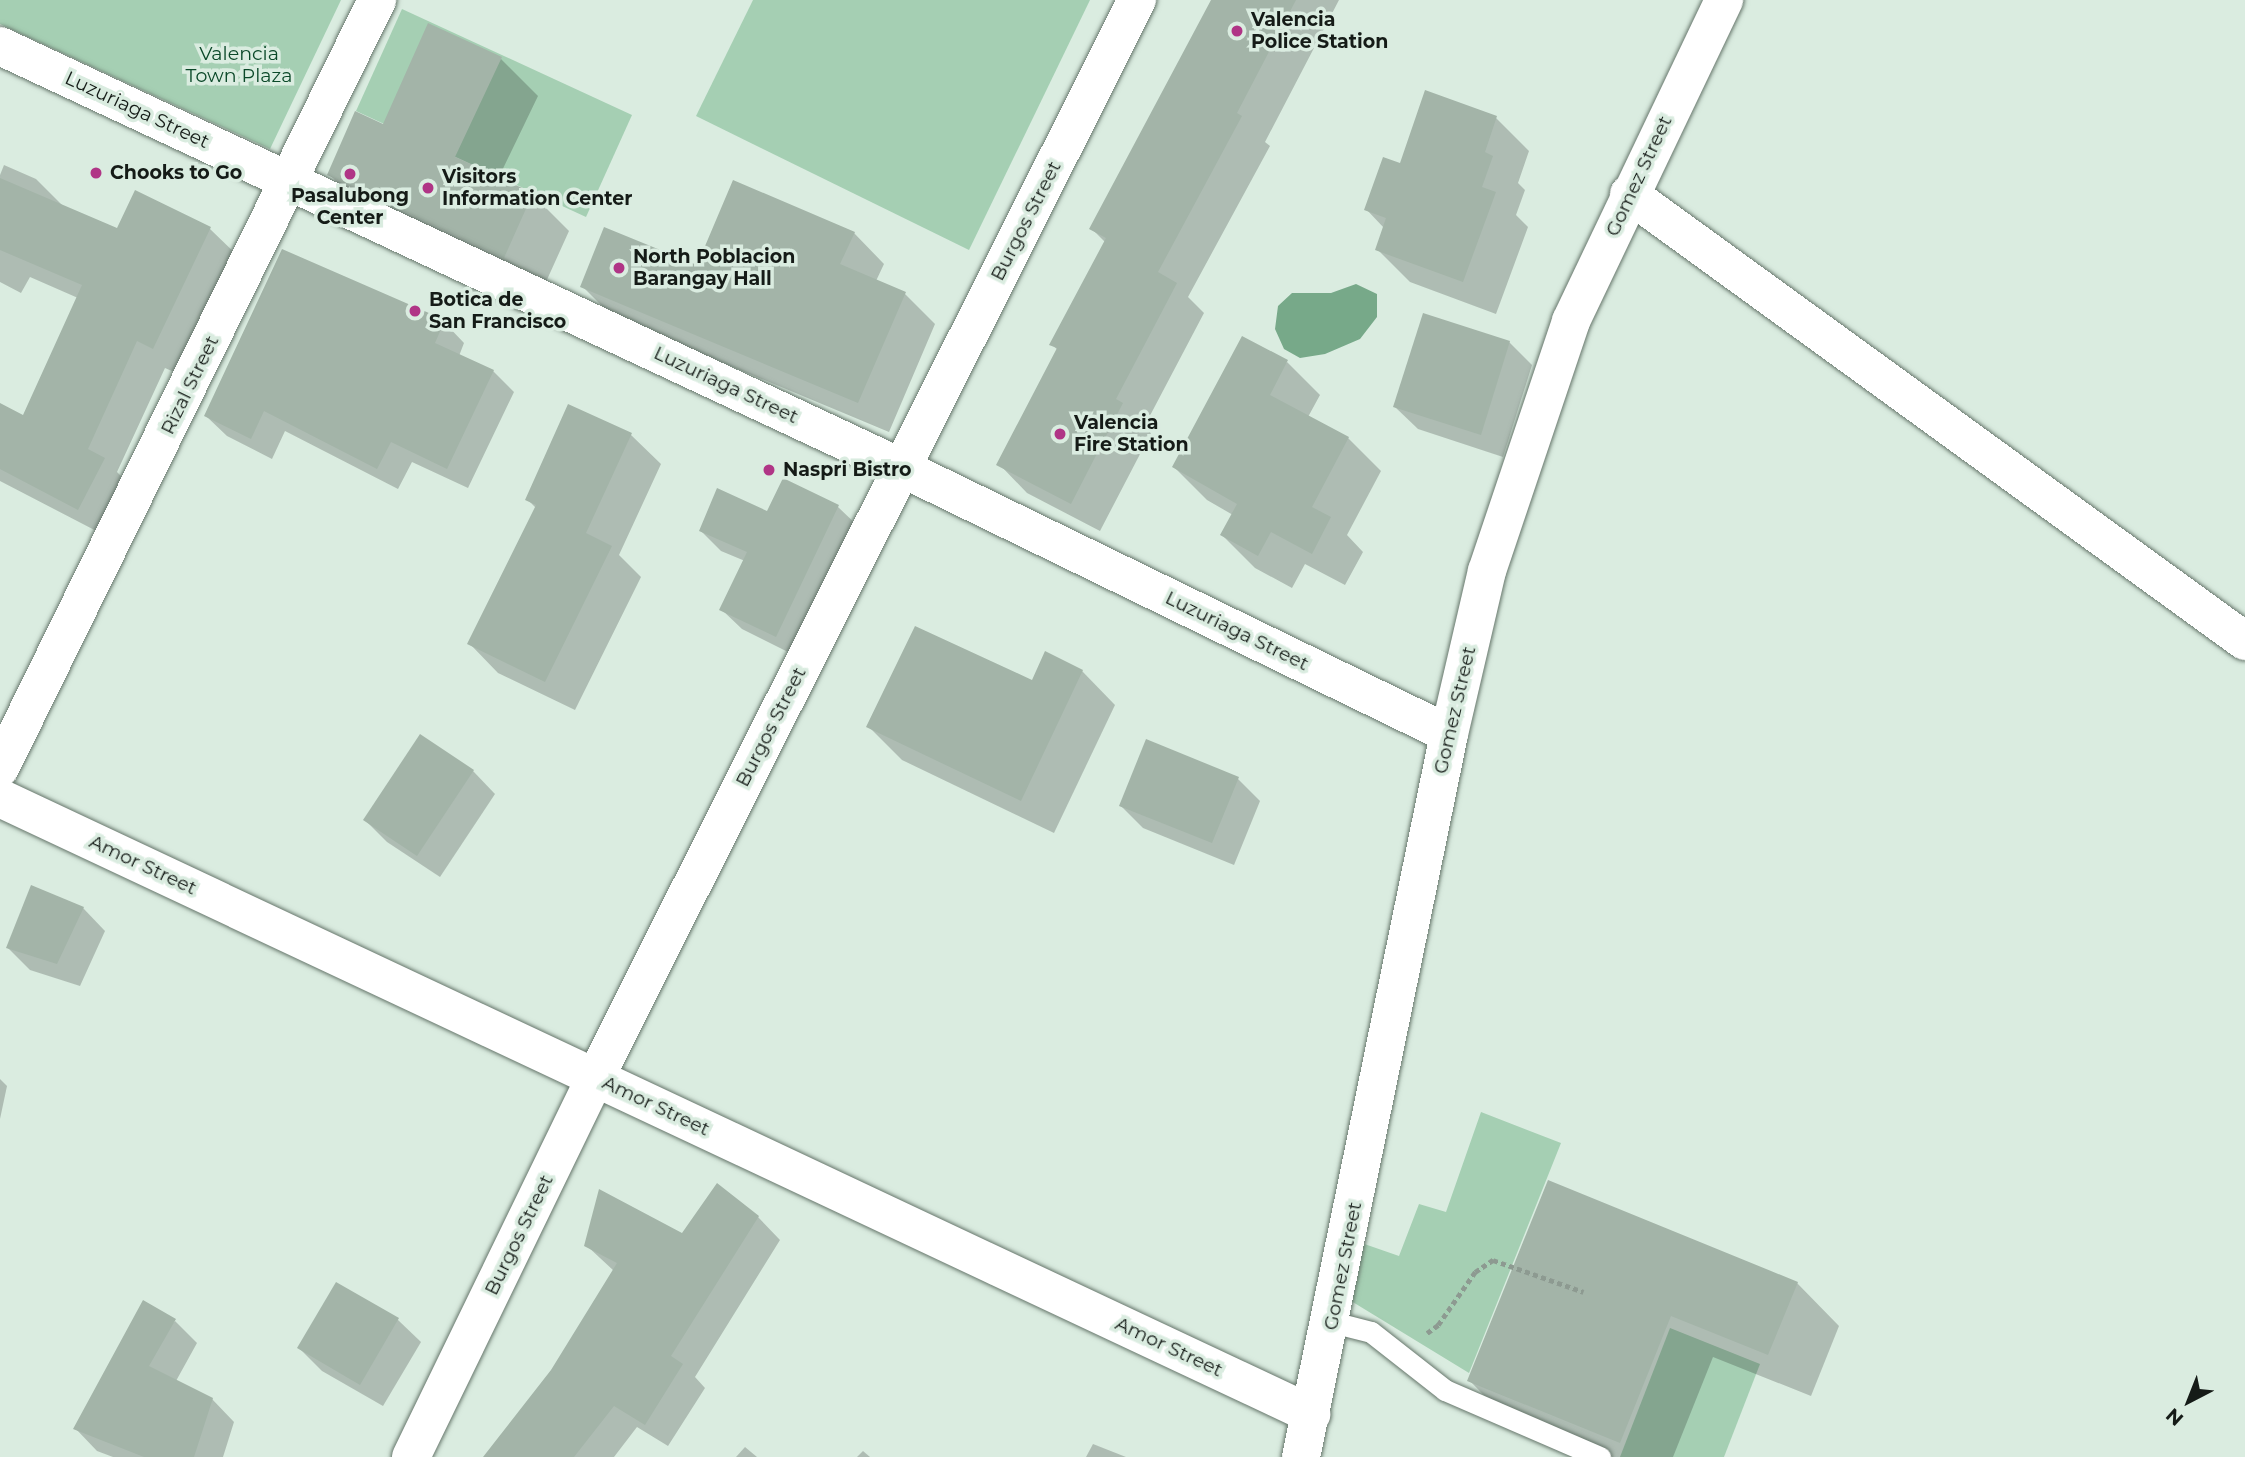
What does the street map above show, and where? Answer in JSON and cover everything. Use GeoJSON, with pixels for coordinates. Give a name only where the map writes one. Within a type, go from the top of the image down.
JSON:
{"type":"FeatureCollection","features":[{"type":"Feature","properties":{"kind":"street","name":"Rizal Street"},"geometry":{"type":"LineString","coordinates":[[0,768],[291,181],[377,0]]}},
{"type":"Feature","properties":{"kind":"street","name":"Burgos Street"},"geometry":{"type":"LineString","coordinates":[[411,1457],[596,1078],[1138,0]]}},
{"type":"Feature","properties":{"kind":"street","name":"Gomez Street"},"geometry":{"type":"LineString","coordinates":[[1301,1457],[1332,1322],[1448,734],[1487,571],[1571,321],[1629,194],[1724,0]]}},
{"type":"Feature","properties":{"kind":"street","name":"Luzuriaga Street"},"geometry":{"type":"LineString","coordinates":[[0,46],[902,468],[1448,734]]}},
{"type":"Feature","properties":{"kind":"street"},"geometry":{"type":"LineString","coordinates":[[1629,194],[2245,640]]}},
{"type":"Feature","properties":{"kind":"street","name":"Amor Street"},"geometry":{"type":"LineString","coordinates":[[0,798],[1311,1414]]}},
{"type":"Feature","properties":{"kind":"lane"},"geometry":{"type":"LineString","coordinates":[[1332,1322],[1371,1332],[1446,1390],[1600,1457]]}},
{"type":"Feature","properties":{"kind":"path"},"geometry":{"type":"LineString","coordinates":[[1416,1332],[1424,1334],[1438,1325],[1475,1272],[1493,1260],[1584,1292]]}},
{"type":"Feature","properties":{"kind":"green space","name":"Valencia Town Plaza"},"geometry":{"type":"Polygon","coordinates":[[[0,0],[341,0],[270,149],[0,24],[0,0]]]}},
{"type":"Feature","properties":{"kind":"green space"},"geometry":{"type":"Polygon","coordinates":[[[753,0],[1090,0],[969,250],[696,116],[753,0]]]}},
{"type":"Feature","properties":{"kind":"green space"},"geometry":{"type":"Polygon","coordinates":[[[402,9],[632,115],[586,217],[356,111],[402,9]]]}},
{"type":"Feature","properties":{"kind":"green space"},"geometry":{"type":"Polygon","coordinates":[[[1481,1112],[1561,1143],[1469,1373],[1338,1293],[1350,1239],[1399,1256],[1419,1204],[1446,1212],[1481,1112]]]}},
{"type":"Feature","properties":{"kind":"green space"},"geometry":{"type":"Polygon","coordinates":[[[1670,1328],[1760,1364],[1724,1457],[1620,1457],[1670,1328]]]}},
{"type":"Feature","properties":{"kind":"shaded area"},"geometry":{"type":"Polygon","coordinates":[[[1356,284],[1377,294],[1377,317],[1360,339],[1325,354],[1300,358],[1284,349],[1275,329],[1278,306],[1292,293],[1331,293],[1356,284]]]}},
{"type":"Feature","properties":{"kind":"building"},"geometry":{"type":"Polygon","coordinates":[[[1211,0],[1296,0],[1237,113],[1242,116],[1158,272],[1177,283],[1116,399],[1123,403],[1071,504],[996,465],[1057,348],[1049,345],[1106,238],[1089,229],[1211,0]]]}},
{"type":"Feature","properties":{"kind":"building","name":"Visitors Information Center"},"geometry":{"type":"Polygon","coordinates":[[[428,23],[502,57],[455,157],[533,193],[504,258],[327,175],[355,111],[383,124],[428,23]]]}},
{"type":"Feature","properties":{"kind":"building"},"geometry":{"type":"Polygon","coordinates":[[[1425,90],[1497,116],[1485,152],[1493,156],[1482,187],[1496,192],[1463,282],[1375,250],[1386,218],[1364,210],[1383,157],[1400,163],[1425,90]]]}},
{"type":"Feature","properties":{"kind":"building"},"geometry":{"type":"Polygon","coordinates":[[[0,178],[117,228],[135,190],[211,227],[153,349],[137,341],[88,449],[105,458],[78,510],[0,469],[0,403],[23,415],[82,285],[0,250],[0,178]]]}},
{"type":"Feature","properties":{"kind":"building"},"geometry":{"type":"Polygon","coordinates":[[[733,180],[855,232],[840,264],[906,292],[858,403],[580,287],[604,227],[697,265],[733,180]]]}},
{"type":"Feature","properties":{"kind":"building"},"geometry":{"type":"Polygon","coordinates":[[[282,249],[445,320],[435,343],[494,370],[447,469],[391,442],[377,469],[264,411],[251,439],[204,416],[282,249]]]}},
{"type":"Feature","properties":{"kind":"building"},"geometry":{"type":"Polygon","coordinates":[[[1423,313],[1510,341],[1481,435],[1393,407],[1423,313]]]}},
{"type":"Feature","properties":{"kind":"building"},"geometry":{"type":"Polygon","coordinates":[[[1242,336],[1288,360],[1270,395],[1349,437],[1312,507],[1331,517],[1312,554],[1271,532],[1258,556],[1220,535],[1237,504],[1172,467],[1242,336]]]}},
{"type":"Feature","properties":{"kind":"building"},"geometry":{"type":"Polygon","coordinates":[[[568,404],[632,433],[586,533],[612,546],[545,682],[467,644],[536,505],[525,500],[568,404]]]}},
{"type":"Feature","properties":{"kind":"building"},"geometry":{"type":"Polygon","coordinates":[[[783,478],[839,505],[776,637],[719,610],[747,552],[699,531],[717,488],[767,511],[783,478]]]}},
{"type":"Feature","properties":{"kind":"building"},"geometry":{"type":"Polygon","coordinates":[[[915,626],[1032,680],[1045,651],[1083,670],[1021,801],[866,727],[915,626]]]}},
{"type":"Feature","properties":{"kind":"building"},"geometry":{"type":"Polygon","coordinates":[[[420,734],[474,770],[417,856],[363,820],[420,734]]]}},
{"type":"Feature","properties":{"kind":"building"},"geometry":{"type":"Polygon","coordinates":[[[1146,739],[1239,777],[1212,843],[1119,806],[1146,739]]]}},
{"type":"Feature","properties":{"kind":"building"},"geometry":{"type":"Polygon","coordinates":[[[31,885],[84,907],[57,964],[6,948],[31,885]]]}},
{"type":"Feature","properties":{"kind":"building"},"geometry":{"type":"Polygon","coordinates":[[[1548,1180],[1798,1282],[1768,1355],[1671,1316],[1620,1443],[1467,1381],[1548,1180]]]}},
{"type":"Feature","properties":{"kind":"building"},"geometry":{"type":"Polygon","coordinates":[[[717,1183],[759,1216],[671,1356],[683,1364],[645,1425],[614,1406],[574,1457],[483,1457],[551,1370],[617,1263],[584,1246],[599,1189],[682,1233],[717,1183]]]}},
{"type":"Feature","properties":{"kind":"building"},"geometry":{"type":"Polygon","coordinates":[[[336,1282],[399,1318],[360,1385],[297,1348],[336,1282]]]}},
{"type":"Feature","properties":{"kind":"building"},"geometry":{"type":"Polygon","coordinates":[[[143,1300],[176,1319],[149,1366],[213,1398],[194,1457],[144,1457],[73,1429],[143,1300]]]}},
{"type":"Feature","properties":{"kind":"place","name":"Valencia Police Station"},"geometry":{"type":"Point","coordinates":[1237,31]}},
{"type":"Feature","properties":{"kind":"place","name":"Chooks to Go"},"geometry":{"type":"Point","coordinates":[96,173]}},
{"type":"Feature","properties":{"kind":"place","name":"Pasalubong Center"},"geometry":{"type":"Point","coordinates":[350,174]}},
{"type":"Feature","properties":{"kind":"place","name":"Visitors Information Center"},"geometry":{"type":"Point","coordinates":[428,188]}},
{"type":"Feature","properties":{"kind":"place","name":"North Poblacion Barangay Hall"},"geometry":{"type":"Point","coordinates":[619,268]}},
{"type":"Feature","properties":{"kind":"place","name":"Botica de San Francisco"},"geometry":{"type":"Point","coordinates":[415,311]}},
{"type":"Feature","properties":{"kind":"place","name":"Valencia Fire Station"},"geometry":{"type":"Point","coordinates":[1060,434]}},
{"type":"Feature","properties":{"kind":"place","name":"Naspri Bistro"},"geometry":{"type":"Point","coordinates":[769,470]}}]}
